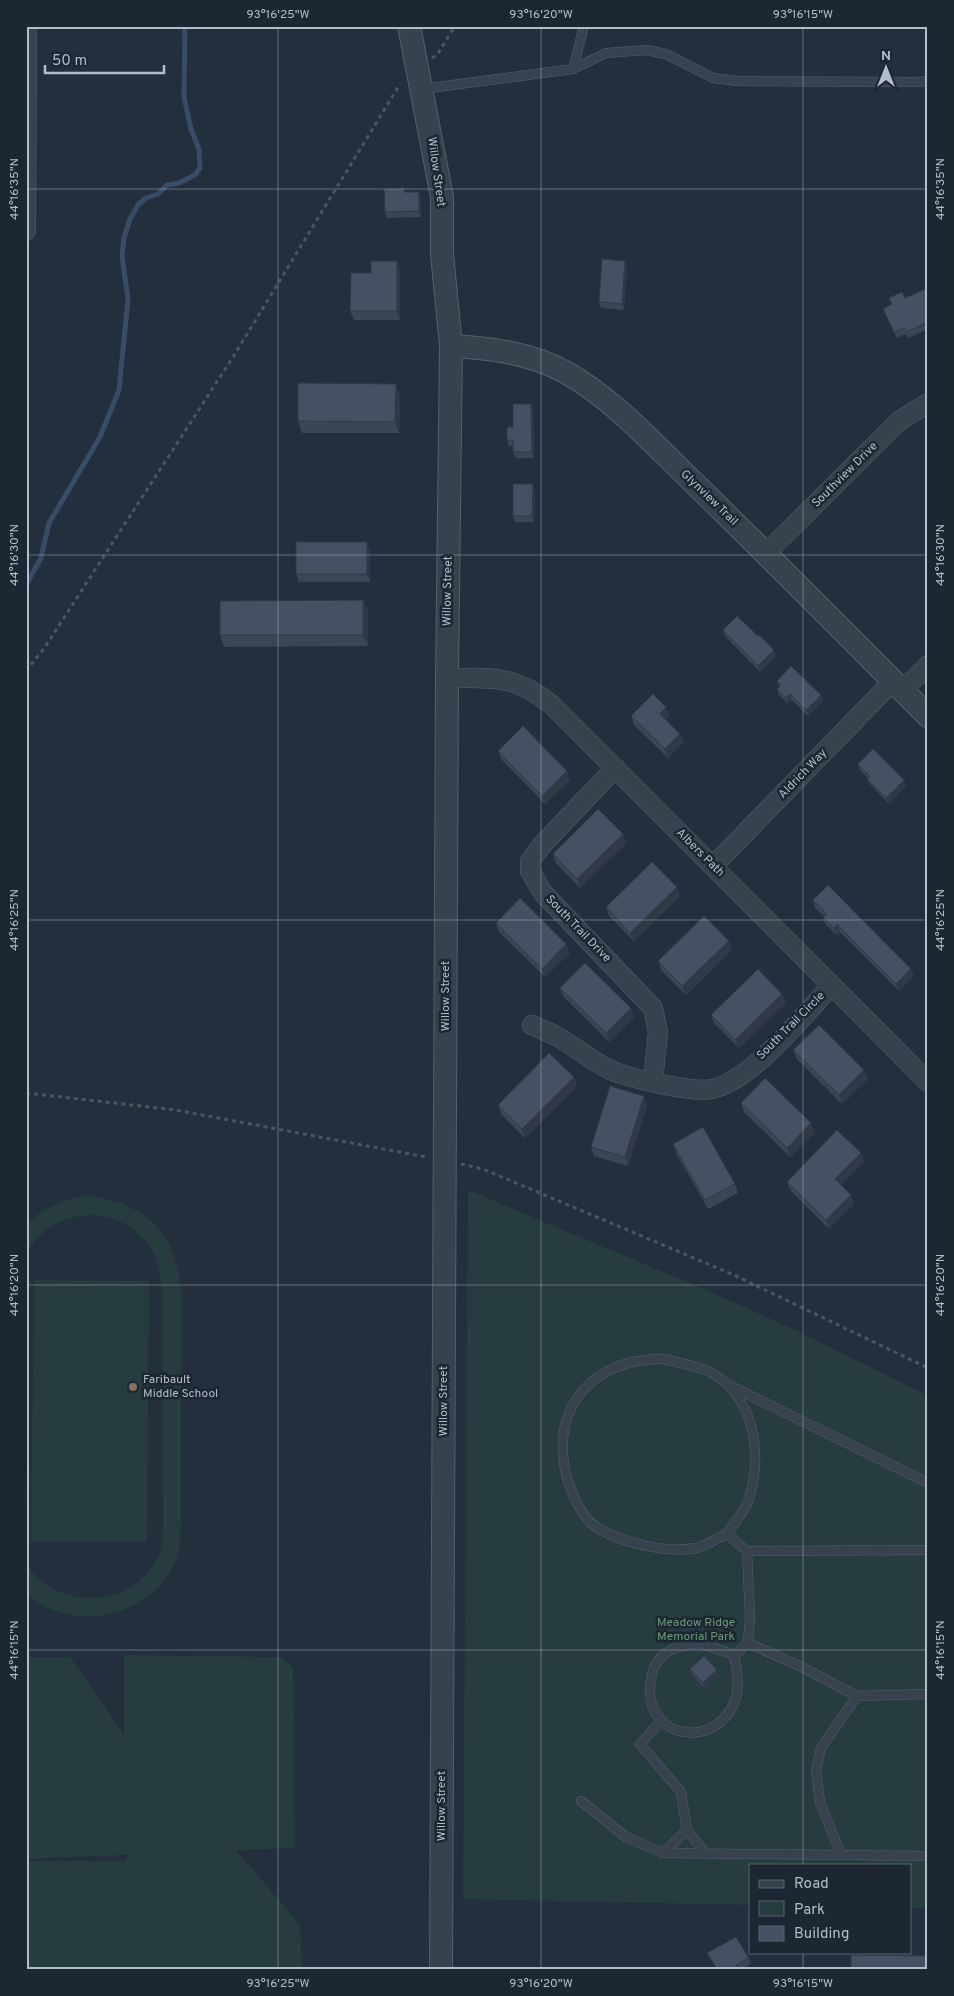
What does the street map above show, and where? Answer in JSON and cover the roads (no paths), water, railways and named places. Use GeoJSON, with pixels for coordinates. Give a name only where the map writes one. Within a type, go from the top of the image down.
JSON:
{"type":"FeatureCollection","features":[{"type":"Feature","properties":{"kind":"street"},"geometry":{"type":"LineString","coordinates":[[26,232],[27,26]]}},
{"type":"Feature","properties":{"kind":"street","name":"Willow Street"},"geometry":{"type":"LineString","coordinates":[[409,26],[442,197],[442,254],[451,346],[447,678],[442,1970]]}},
{"type":"Feature","properties":{"kind":"street","name":"Glynview Trail"},"geometry":{"type":"LineString","coordinates":[[451,346],[490,348],[529,357],[566,373],[599,394],[766,553],[928,716]]}},
{"type":"Feature","properties":{"kind":"street","name":"Southview Drive"},"geometry":{"type":"LineString","coordinates":[[766,553],[899,421],[928,402]]}},
{"type":"Feature","properties":{"kind":"street","name":"Aldrich Way"},"geometry":{"type":"LineString","coordinates":[[713,866],[897,686],[928,665]]}},
{"type":"Feature","properties":{"kind":"street","name":"Albers Path"},"geometry":{"type":"LineString","coordinates":[[447,678],[503,678],[521,684],[552,705],[928,1082]]}},
{"type":"Feature","properties":{"kind":"street","name":"South Trail Drive"},"geometry":{"type":"LineString","coordinates":[[615,768],[558,831],[542,845],[530,861],[530,871],[543,893],[653,1008],[658,1032],[653,1081]]}},
{"type":"Feature","properties":{"kind":"street","name":"South Trail Circle"},"geometry":{"type":"LineString","coordinates":[[532,1025],[558,1037],[588,1059],[615,1072],[697,1090],[712,1089],[735,1080],[775,1046],[831,986]]}},
{"type":"Feature","properties":{"kind":"lane"},"geometry":{"type":"LineString","coordinates":[[573,69],[584,26]]}},
{"type":"Feature","properties":{"kind":"lane"},"geometry":{"type":"LineString","coordinates":[[420,79],[573,69],[606,53],[646,50],[666,54],[713,78],[737,81],[916,82],[928,80]]}},
{"type":"Feature","properties":{"kind":"lane"},"geometry":{"type":"LineString","coordinates":[[731,1386],[752,1421],[757,1460],[748,1500],[727,1534],[696,1548],[657,1549],[622,1540],[590,1522],[569,1486],[561,1450],[567,1413],[588,1382],[620,1365],[660,1359],[702,1368],[731,1386],[928,1483]]}},
{"type":"Feature","properties":{"kind":"lane"},"geometry":{"type":"LineString","coordinates":[[727,1534],[747,1551],[928,1550]]}},
{"type":"Feature","properties":{"kind":"lane"},"geometry":{"type":"LineString","coordinates":[[734,1655],[748,1644],[750,1618],[747,1551]]}},
{"type":"Feature","properties":{"kind":"lane"},"geometry":{"type":"LineString","coordinates":[[699,1643],[734,1655],[737,1695],[730,1712],[719,1723],[705,1731],[690,1732],[674,1730],[661,1721],[650,1706],[649,1686],[653,1668],[664,1654],[680,1645],[699,1643]]}},
{"type":"Feature","properties":{"kind":"lane"},"geometry":{"type":"LineString","coordinates":[[748,1644],[800,1666],[857,1696],[928,1694]]}},
{"type":"Feature","properties":{"kind":"lane"},"geometry":{"type":"LineString","coordinates":[[841,1855],[820,1802],[816,1771],[821,1748],[857,1696]]}},
{"type":"Feature","properties":{"kind":"lane"},"geometry":{"type":"LineString","coordinates":[[661,1721],[640,1744],[681,1792],[687,1830],[705,1852]]}},
{"type":"Feature","properties":{"kind":"lane"},"geometry":{"type":"LineString","coordinates":[[582,1801],[626,1837],[663,1853],[928,1856]]}},
{"type":"Feature","properties":{"kind":"lane"},"geometry":{"type":"LineString","coordinates":[[663,1853],[687,1830]]}},
{"type":"Feature","properties":{"kind":"waterway"},"geometry":{"type":"LineString","coordinates":[[26,585],[41,558],[49,523],[100,437],[119,390],[128,299],[122,256],[124,238],[130,219],[138,205],[146,198],[158,194],[167,185],[179,183],[195,175],[200,168],[199,149],[191,129],[184,97],[185,26]]}},
{"type":"Feature","properties":{"kind":"place","name":"Faribault Middle School"},"geometry":{"type":"Point","coordinates":[133,1387]}},
{"type":"Feature","properties":{"kind":"park label","name":"Meadow Ridge Memorial Park"},"geometry":{"type":"Point","coordinates":[696,1630]}}]}
